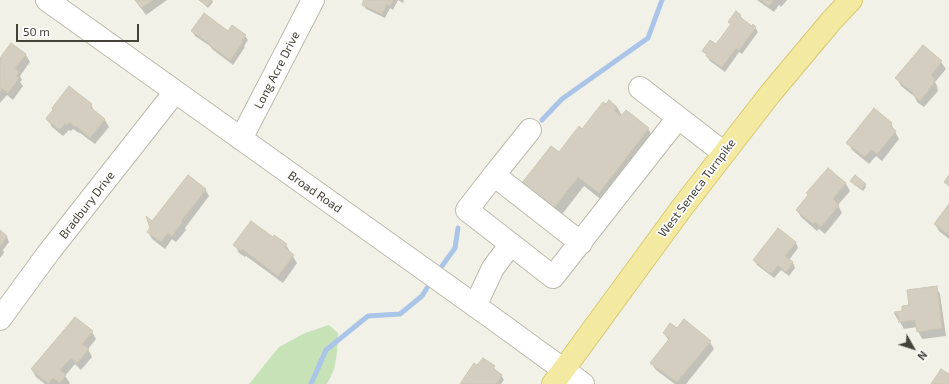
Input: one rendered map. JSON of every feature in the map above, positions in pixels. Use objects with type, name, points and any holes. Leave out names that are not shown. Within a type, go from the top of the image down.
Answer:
[{"type":"main road","name":"West Seneca Turnpike","points":[[558,377],[681,209],[724,153],[770,94],[832,20],[851,0]]},
{"type":"street","name":"Broad Road","points":[[47,0],[475,306],[558,377],[583,384]]},
{"type":"street","name":"Long Acre Drive","points":[[241,139],[313,0]]},
{"type":"street","points":[[640,88],[724,153]]},
{"type":"street","name":"Bradbury Drive","points":[[0,319],[49,252],[175,92]]},
{"type":"street","points":[[530,130],[466,210],[554,277],[678,118]]},
{"type":"street","points":[[494,175],[580,242]]},
{"type":"street","points":[[475,306],[493,268],[511,244]]},
{"type":"green space","points":[[329,325],[338,333],[334,370],[327,384],[249,384],[279,347],[305,333]]},
{"type":"building","points":[[135,0],[153,0],[141,8]]},
{"type":"building","points":[[199,0],[212,0],[207,6]]},
{"type":"building","points":[[364,0],[393,0],[390,6],[387,4],[382,14],[362,5]]},
{"type":"building","points":[[761,0],[773,0],[769,6]]},
{"type":"building","points":[[736,11],[741,15],[740,17],[752,26],[753,24],[756,27],[739,50],[736,48],[722,67],[706,56],[707,54],[702,51],[710,40],[716,44],[731,24],[728,22]]},
{"type":"building","points":[[204,13],[228,31],[232,25],[246,35],[241,41],[243,42],[230,60],[191,31]]},
{"type":"building","points":[[11,43],[26,54],[15,69],[19,72],[16,76],[19,78],[8,93],[2,88],[0,91],[0,58]]},
{"type":"building","points":[[923,45],[942,61],[931,75],[934,78],[934,83],[920,101],[895,78]]},
{"type":"building","points":[[69,86],[92,104],[90,107],[105,119],[90,138],[69,122],[67,125],[65,123],[60,129],[58,129],[46,118]]},
{"type":"building","points":[[609,100],[617,107],[614,111],[621,116],[626,110],[649,128],[599,193],[578,177],[554,208],[522,183],[551,146],[559,152],[579,126],[582,129],[603,102],[606,104]]},
{"type":"building","points":[[874,108],[892,123],[890,126],[896,131],[877,154],[871,149],[865,157],[846,143]]},
{"type":"building","points":[[828,168],[846,183],[833,199],[839,205],[821,227],[815,222],[813,224],[796,210],[808,195],[806,193]]},
{"type":"building","points":[[188,175],[206,189],[181,221],[182,222],[172,236],[168,233],[161,242],[147,232],[150,228],[146,216],[152,221]]},
{"type":"building","points":[[855,175],[866,184],[861,189],[850,181]]},
{"type":"building","points":[[949,175],[949,186],[944,182]]},
{"type":"building","points":[[949,204],[949,235],[934,224]]},
{"type":"building","points":[[251,221],[273,237],[274,235],[287,244],[284,247],[294,255],[278,276],[242,249],[241,251],[233,245]]},
{"type":"building","points":[[778,228],[796,242],[785,256],[793,262],[786,272],[778,265],[771,274],[753,260]]},
{"type":"building","points":[[0,230],[7,236],[0,246]]},
{"type":"building","points":[[937,286],[942,328],[917,332],[915,320],[898,322],[899,317],[894,312],[902,311],[902,306],[909,305],[907,290]]},
{"type":"building","points":[[75,317],[93,331],[82,344],[89,349],[77,363],[71,358],[60,370],[66,375],[60,383],[53,378],[48,384],[31,369]]},
{"type":"building","points":[[684,319],[711,341],[677,382],[650,363],[670,338],[663,333],[670,323],[677,328]]},
{"type":"building","points":[[483,358],[495,366],[493,368],[502,375],[496,384],[460,384],[474,363],[477,365]]},
{"type":"building","points":[[941,369],[949,374],[949,384],[931,384]]},
{"type":"waterway","points":[[542,120],[562,99],[648,38],[662,0]]},
{"type":"waterway","points":[[442,266],[455,248],[458,228]]},
{"type":"waterway","points":[[311,384],[326,350],[368,316],[400,314],[422,296],[427,288]]}]
